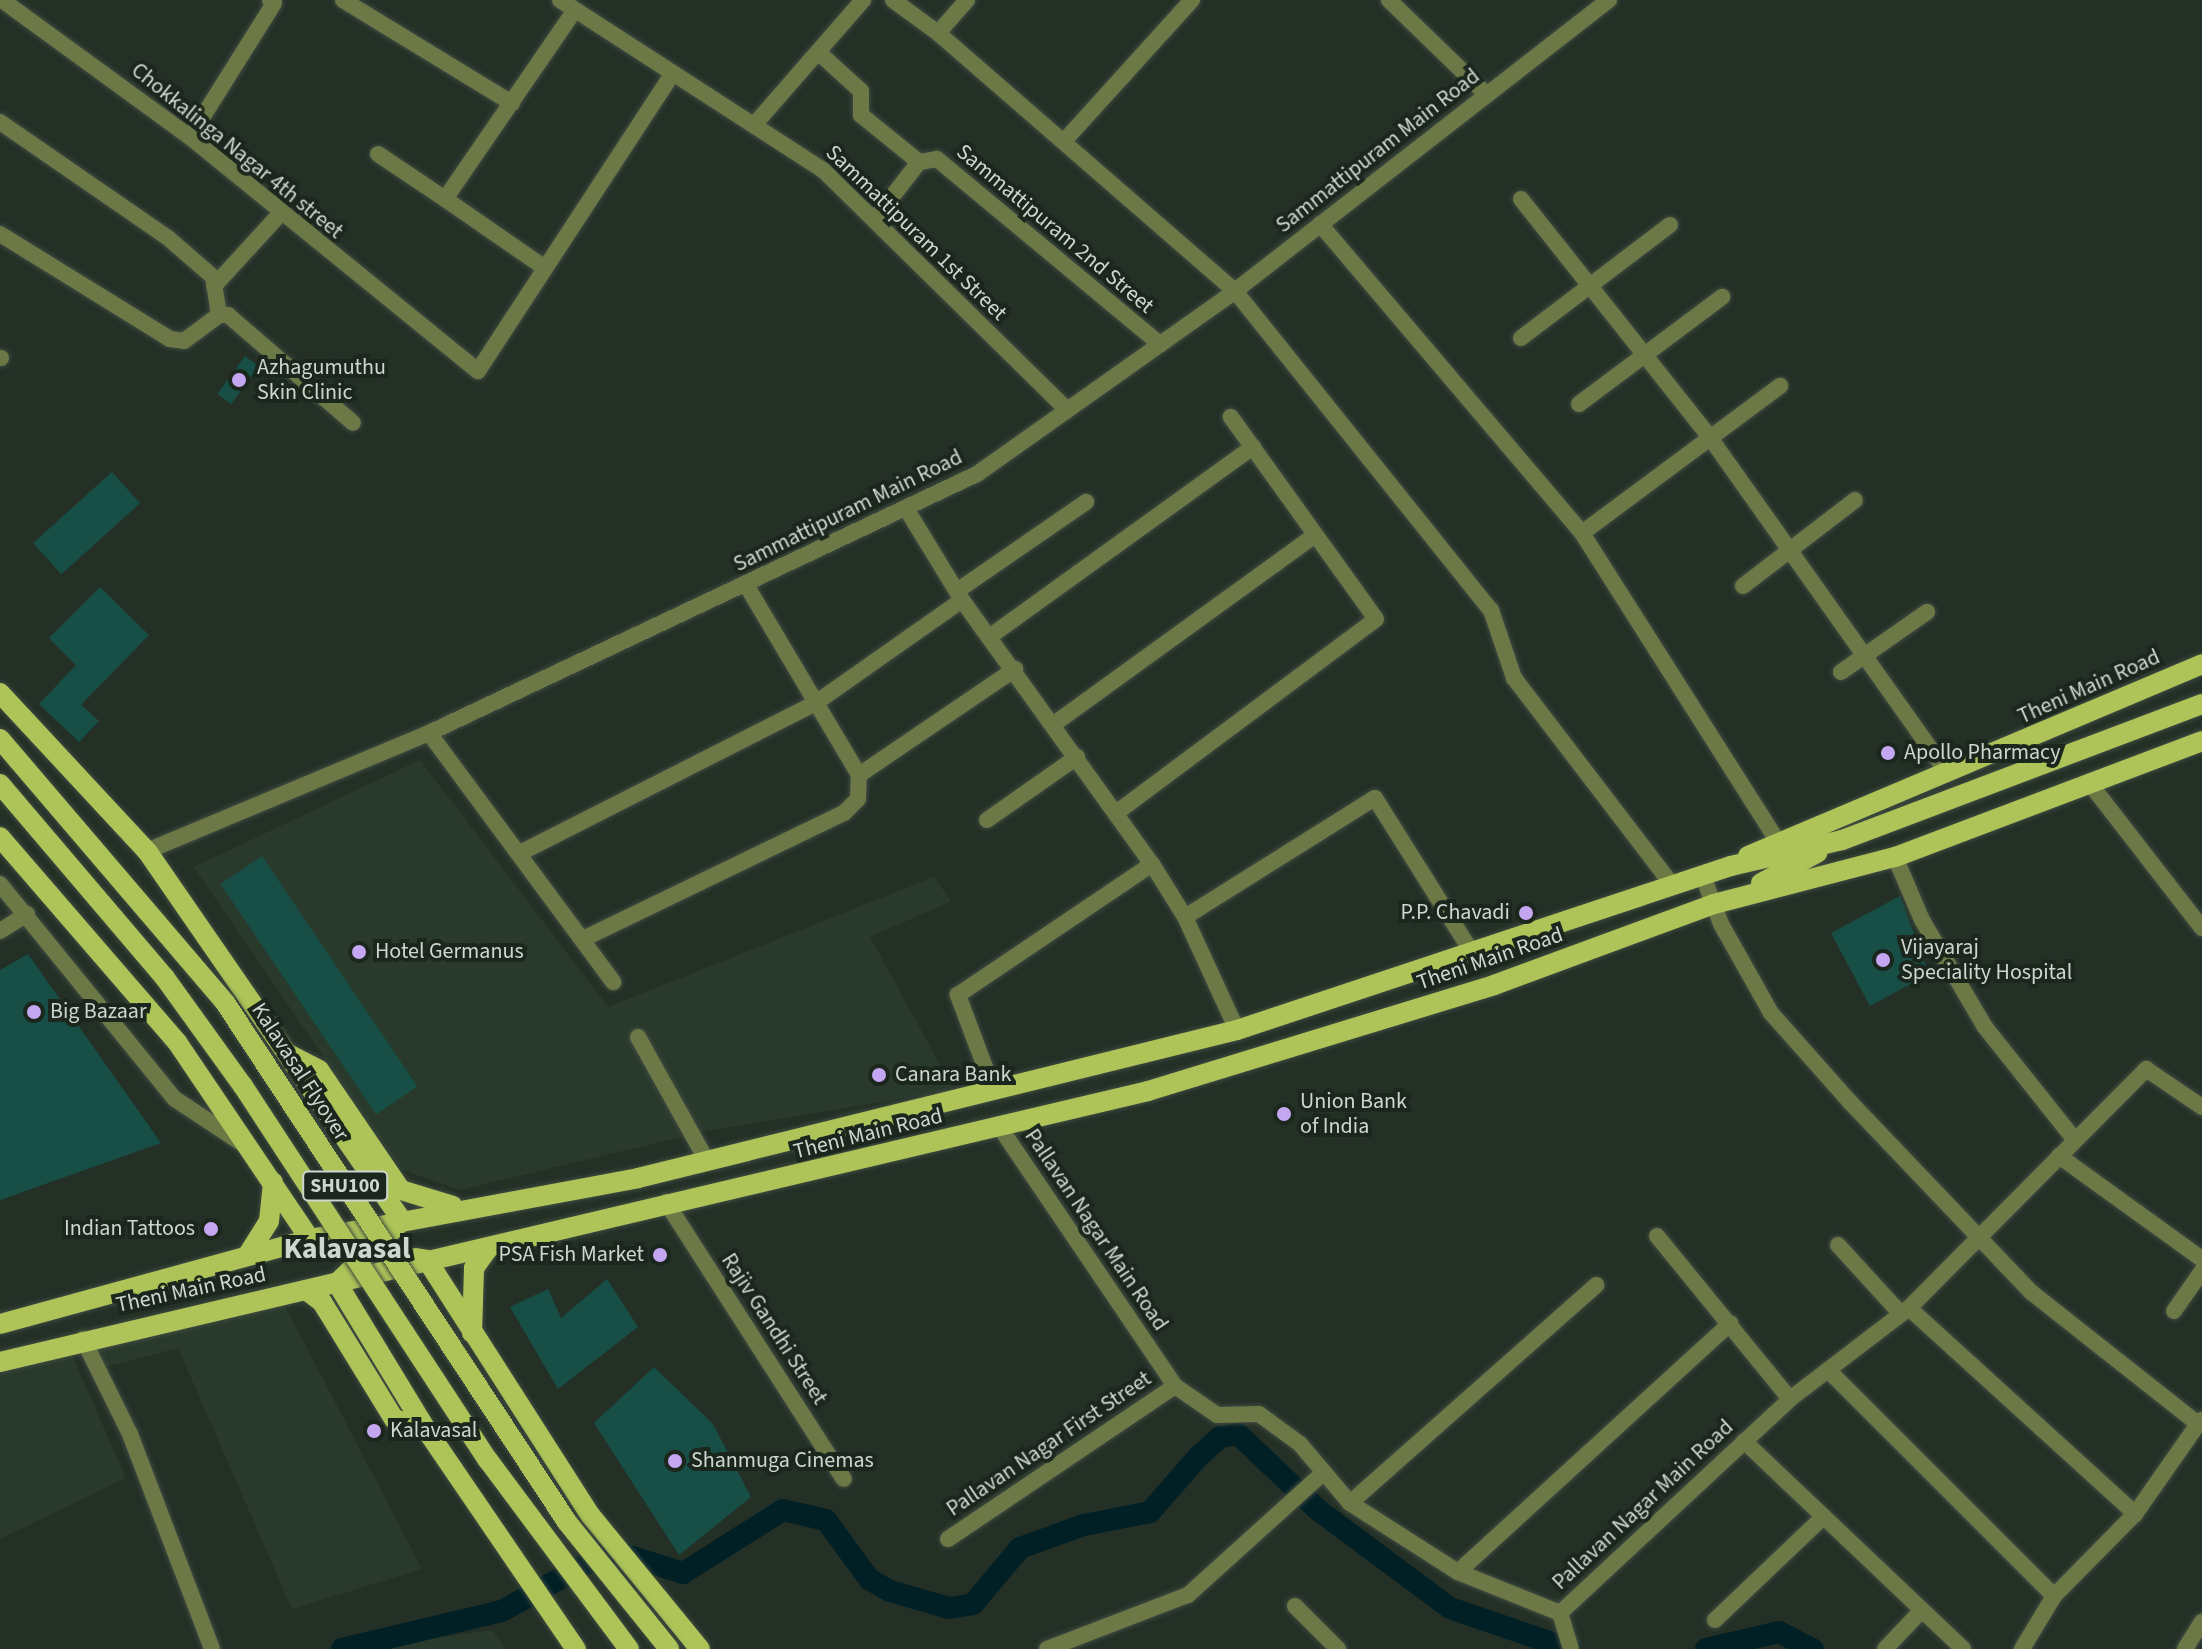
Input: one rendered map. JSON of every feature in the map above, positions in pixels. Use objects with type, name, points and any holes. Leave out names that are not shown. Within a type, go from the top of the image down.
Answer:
[{"type":"main road","name":"Theni Main Road","points":[[1731,866],[1776,839],[1948,774],[2202,664]]},
{"type":"main road","points":[[0,693],[147,851],[402,1221],[337,1283],[425,1428],[576,1649]]},
{"type":"main road","points":[[1842,840],[2202,704]]},
{"type":"main road","name":"Kalavasal Flyover","points":[[0,739],[226,1004],[567,1522],[669,1649]]},
{"type":"main road","name":"Theni Main Road","points":[[0,1362],[83,1339],[337,1283],[666,1202],[829,1170],[1148,1091],[1494,985],[1724,901],[1895,857],[2202,741]]},
{"type":"main road","name":"SHU100","points":[[0,784],[165,978],[235,1074],[488,1460],[629,1649]]},
{"type":"main road","points":[[0,837],[177,1042],[310,1239],[427,1260],[591,1516],[619,1545],[696,1644]]},
{"type":"main road","name":"Theni Main Road","points":[[0,1324],[310,1239],[638,1178],[1237,1030],[1731,866],[1842,840]]},
{"type":"main road","name":"Theni Main Road","points":[[1724,901],[1842,840]]},
{"type":"main road","points":[[285,1052],[319,1070],[401,1190],[435,1205],[469,1207]]},
{"type":"main road","points":[[247,1256],[269,1221],[273,1182]]},
{"type":"main road","points":[[472,1333],[474,1268],[489,1247]]},
{"type":"main road","points":[[306,1290],[322,1302],[394,1419],[425,1428]]},
{"type":"street","name":"Chokkalinga Nagar 4th street","points":[[2,0],[190,137],[438,344],[478,371],[542,266]]},
{"type":"street","points":[[190,137],[274,3],[270,0]]},
{"type":"street","points":[[343,0],[512,103]]},
{"type":"street","name":"Sammattipuram 1st Street","points":[[560,0],[823,170],[1067,410]]},
{"type":"street","points":[[754,125],[863,0]]},
{"type":"street","points":[[893,0],[938,33],[1066,139],[1235,291],[1491,610],[1514,678],[1673,886]]},
{"type":"street","points":[[938,33],[967,0]]},
{"type":"street","points":[[1066,139],[1192,0]]},
{"type":"street","points":[[1389,0],[1487,95]]},
{"type":"street","name":"Sammattipuram Main Road","points":[[147,851],[429,733],[907,510],[977,474],[1235,291],[1609,0]]},
{"type":"street","points":[[445,199],[575,10]]},
{"type":"street","points":[[818,52],[861,91],[861,115],[919,162],[874,220]]},
{"type":"street","points":[[378,154],[542,266],[673,73]]},
{"type":"street","points":[[0,122],[167,237],[213,277],[219,315]]},
{"type":"street","name":"Sammattipuram 2nd Street","points":[[919,162],[937,159],[1160,344]]},
{"type":"street","points":[[1521,199],[1646,352],[1711,439],[1948,774]]},
{"type":"street","points":[[214,286],[281,213]]},
{"type":"street","points":[[1320,224],[1582,533],[1656,641],[1776,839]]},
{"type":"street","points":[[1521,338],[1670,225]]},
{"type":"street","points":[[0,234],[170,339],[199,335],[219,315]]},
{"type":"street","points":[[1579,404],[1722,297]]},
{"type":"street","points":[[219,315],[241,323],[353,423]]},
{"type":"street","points":[[1582,533],[1780,386]]},
{"type":"street","points":[[1116,813],[1376,619],[1231,417]]},
{"type":"street","points":[[992,635],[1253,447]]},
{"type":"street","points":[[1743,586],[1855,500]]},
{"type":"street","points":[[520,853],[817,702],[1086,502]]},
{"type":"street","points":[[907,510],[960,595],[992,635],[1152,864],[1185,917],[1237,1030]]},
{"type":"street","points":[[1054,724],[1315,535]]},
{"type":"street","points":[[583,939],[844,813],[858,799],[859,775],[746,585]]},
{"type":"street","points":[[1841,672],[1927,612]]},
{"type":"street","points":[[859,775],[1015,669]]},
{"type":"street","points":[[429,733],[613,982]]},
{"type":"street","points":[[987,820],[1077,757]]},
{"type":"street","points":[[2091,785],[2202,928]]},
{"type":"street","points":[[1185,917],[1375,798],[1473,954]]},
{"type":"street","points":[[1895,857],[1922,920],[1985,1027],[2074,1139]]},
{"type":"street","points":[[994,1091],[958,995],[1152,864]]},
{"type":"street","points":[[1703,876],[1724,901],[1771,1013],[2031,1292],[2200,1422],[2135,1514],[2054,1596],[2022,1649]]},
{"type":"street","points":[[0,884],[175,1099],[253,1151]]},
{"type":"street","points":[[0,931],[27,914]]},
{"type":"street","points":[[638,1037],[706,1159]]},
{"type":"street","name":"Pallavan Nagar Main Road","points":[[999,1126],[1175,1386],[1217,1415],[1259,1414],[1300,1444],[1350,1503],[1458,1572],[1563,1621],[1790,1399],[1905,1311],[2146,1069],[2199,1099]]},
{"type":"street","points":[[2059,1156],[2202,1259]]},
{"type":"street","name":"Rajiv Gandhi Street","points":[[666,1202],[844,1479]]},
{"type":"street","points":[[1657,1236],[1790,1399]]},
{"type":"street","points":[[1838,1245],[1905,1311],[2135,1514]]},
{"type":"street","points":[[2174,1311],[2202,1271]]},
{"type":"street","points":[[1350,1503],[1596,1285]]},
{"type":"street","points":[[1458,1572],[1731,1323]]},
{"type":"street","points":[[83,1339],[130,1434],[212,1649]]},
{"type":"street","points":[[1828,1370],[2054,1596]]},
{"type":"street","name":"Pallavan Nagar First Street","points":[[948,1539],[1175,1386]]},
{"type":"street","points":[[1744,1441],[1920,1612],[1963,1649]]},
{"type":"street","points":[[1047,1649],[1188,1595],[1281,1513],[1308,1483],[1323,1473]]},
{"type":"street","points":[[1715,1620],[1823,1517]]},
{"type":"street","points":[[1295,1606],[1338,1649]]},
{"type":"street","points":[[1885,1649],[1920,1612]]},
{"type":"street","points":[[1563,1621],[1571,1649]]},
{"type":"street","points":[[2185,1649],[2202,1622]]},
{"type":"street","points":[[696,1644],[713,1649]]},
{"type":"shaded area","points":[[420,760],[608,1007],[934,877],[951,901],[870,937],[954,1090],[706,1131],[460,1190],[400,1169],[194,867]]},
{"type":"shaded area","points":[[284,1304],[422,1569],[292,1609],[178,1348],[104,1367],[92,1338]]},
{"type":"shaded area","points":[[71,1353],[126,1478],[0,1539],[0,1370]]},
{"type":"shaded area","points":[[492,1630],[506,1649],[369,1649],[377,1647]]},
{"type":"building","points":[[245,356],[259,366],[231,404],[217,394]]},
{"type":"building","points":[[112,472],[140,503],[61,574],[33,543]]},
{"type":"building","points":[[100,587],[149,635],[81,705],[99,721],[79,742],[39,704],[76,665],[49,638]]},
{"type":"building","points":[[262,856],[417,1086],[376,1114],[221,884]]},
{"type":"building","name":"Vijayaraj Speciality Hospital","points":[[1900,896],[1929,974],[1870,1006],[1831,933]]},
{"type":"building","points":[[28,954],[161,1143],[0,1200],[0,970]]},
{"type":"building","points":[[607,1279],[638,1327],[558,1389],[510,1307],[548,1289],[561,1318]]},
{"type":"building","name":"Shanmuga Cinemas","points":[[654,1367],[713,1424],[751,1497],[679,1555],[594,1423]]},
{"type":"waterway","points":[[342,1649],[502,1611],[611,1550],[683,1573],[783,1510],[826,1520],[869,1579],[890,1591],[949,1608],[973,1604],[1020,1548],[1084,1525],[1150,1512],[1198,1457],[1220,1437],[1238,1434],[1318,1510],[1450,1608],[1570,1649]]},
{"type":"waterway","points":[[1706,1649],[1779,1632],[1813,1649]]},
{"type":"place","name":"Azhagumuthu Skin Clinic","points":[[239,380]]},
{"type":"place","name":"Apollo Pharmacy","points":[[1888,753]]},
{"type":"place","name":"P.P. Chavadi","points":[[1526,913]]},
{"type":"place","name":"Hotel Germanus","points":[[359,952]]},
{"type":"place","name":"Vijayaraj Speciality Hospital","points":[[1883,960]]},
{"type":"place","name":"Big Bazaar","points":[[34,1012]]},
{"type":"place","name":"Canara Bank","points":[[879,1075]]},
{"type":"place","name":"Union Bank of India","points":[[1284,1114]]},
{"type":"place","name":"Indian Tattoos","points":[[211,1229]]},
{"type":"place","name":"PSA Fish Market","points":[[660,1255]]},
{"type":"place","name":"Kalavasal","points":[[374,1431]]},
{"type":"place","name":"Shanmuga Cinemas","points":[[675,1461]]},
{"type":"district","name":"Kalavasal","points":[[347,1249]]}]
